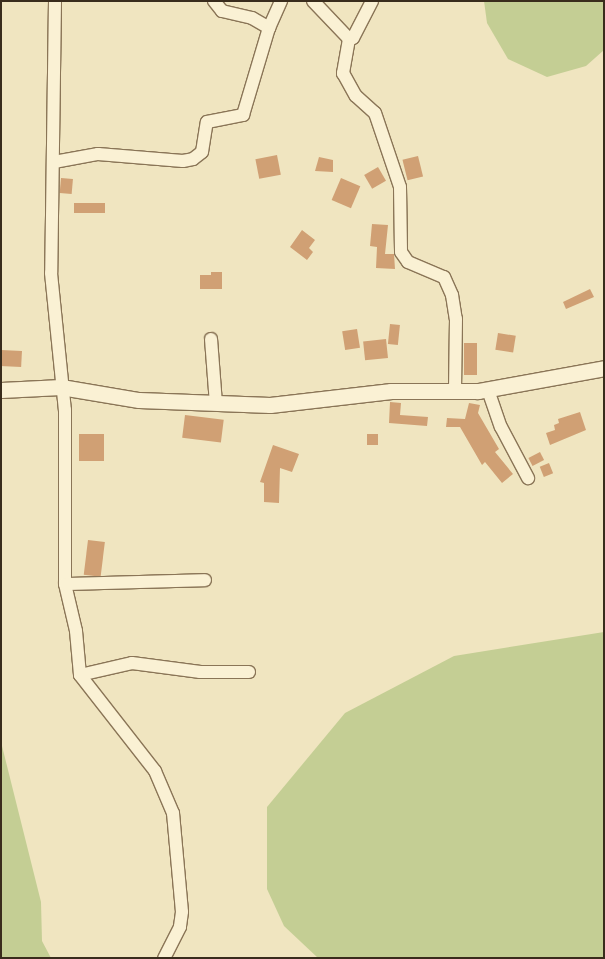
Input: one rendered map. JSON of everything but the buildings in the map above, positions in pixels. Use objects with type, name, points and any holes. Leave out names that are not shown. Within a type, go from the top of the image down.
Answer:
[{"type":"street","points":[[55,1],[51,274],[61,387],[65,410],[66,584],[76,630],[80,675],[155,771],[174,812],[182,912],[180,927],[164,958]]},
{"type":"street","points":[[214,1],[222,11],[252,18],[268,28]]},
{"type":"street","points":[[54,162],[98,154],[183,161],[193,159],[202,152],[207,122],[243,115],[268,28],[281,1]]},
{"type":"street","points":[[313,1],[349,40]]},
{"type":"street","points":[[372,1],[353,38],[349,40],[343,72],[356,96],[375,113],[400,187],[401,252],[408,262],[444,277],[452,295],[456,319],[455,392]]},
{"type":"street","points":[[212,339],[216,404]]},
{"type":"street","points":[[1,390],[61,387],[139,400],[216,404],[299,404],[410,390],[455,392],[488,390],[604,368]]},
{"type":"street","points":[[488,390],[501,427],[528,478]]},
{"type":"street","points":[[66,584],[206,580]]},
{"type":"street","points":[[80,675],[132,664],[200,672],[249,672]]},
{"type":"green space","points":[[484,1],[604,1],[604,50],[586,66],[547,77],[508,59],[487,23]]},
{"type":"green space","points":[[604,632],[604,958],[318,958],[284,926],[267,889],[267,807],[345,713],[454,656]]},
{"type":"green space","points":[[1,742],[41,902],[42,941],[51,958],[1,958]]}]
